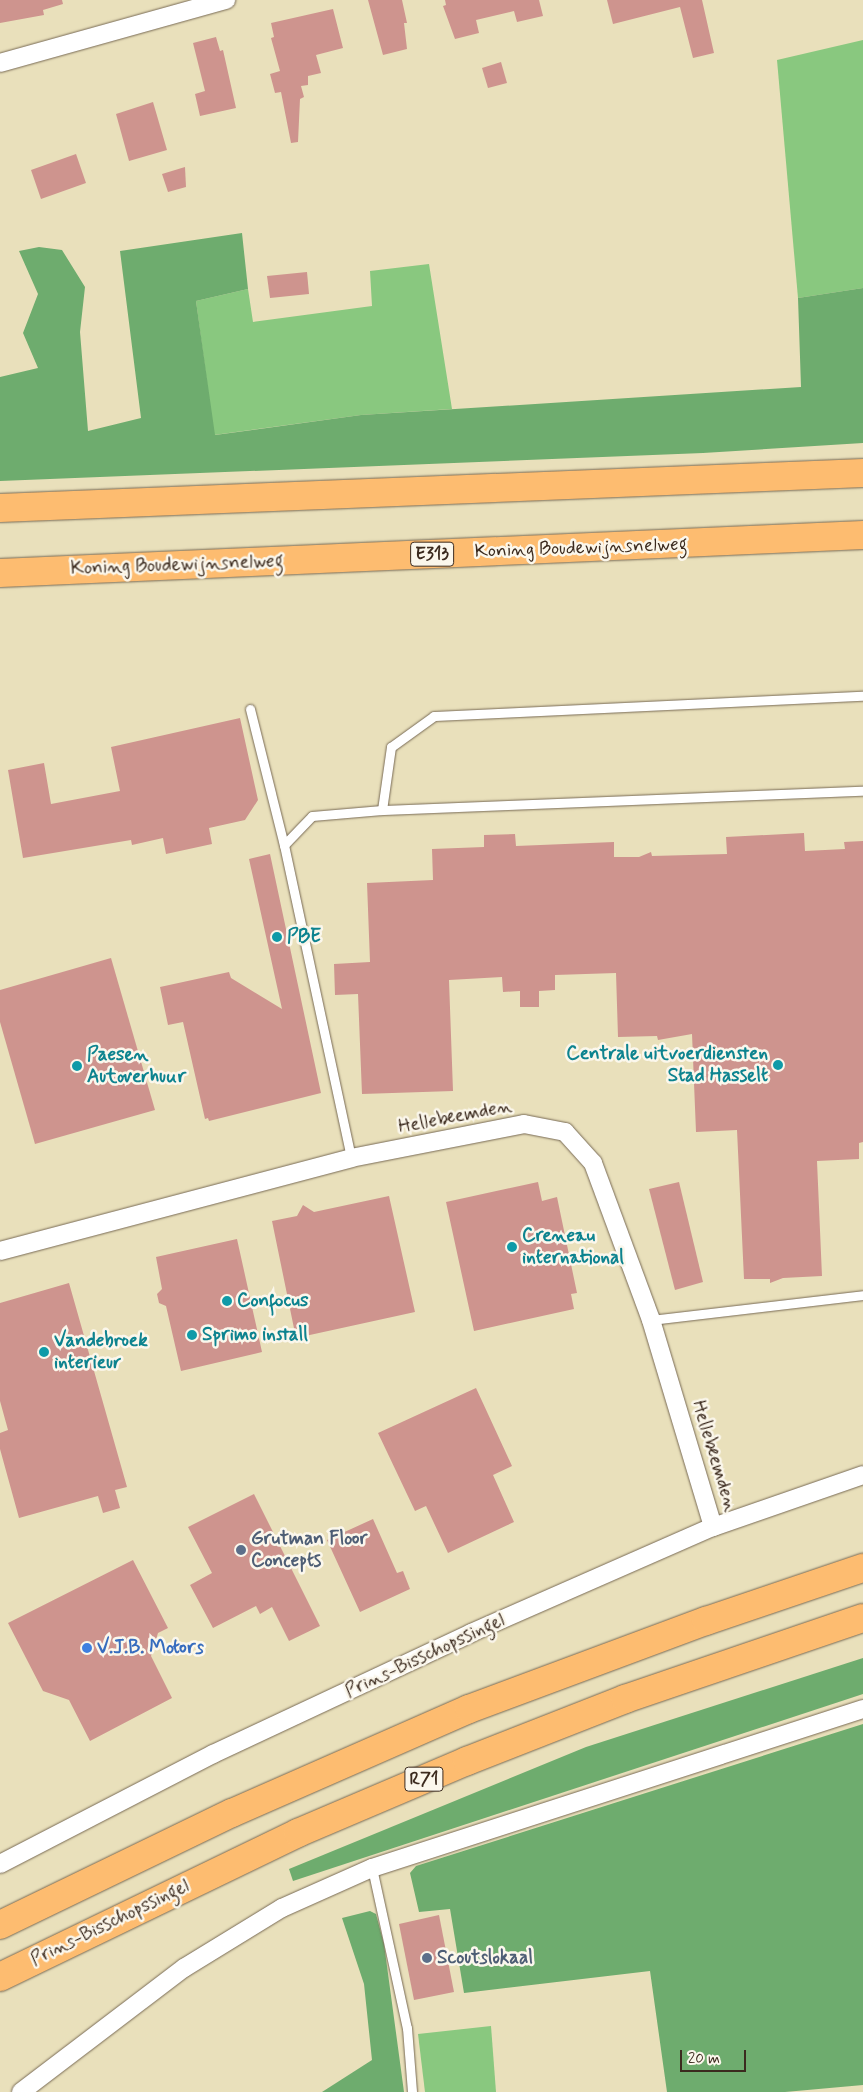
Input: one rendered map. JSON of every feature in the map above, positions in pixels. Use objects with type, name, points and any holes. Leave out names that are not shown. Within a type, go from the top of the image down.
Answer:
[{"type":"highway","points":[[0,508],[863,473]]},
{"type":"highway","name":"Koning Boudewijnsnelweg","points":[[0,572],[863,535]]},
{"type":"highway","name":"R71","points":[[0,1925],[232,1813],[469,1709],[706,1621],[863,1568]]},
{"type":"highway","name":"Prins-Bisschopssingel","points":[[0,1977],[298,1833],[467,1761],[625,1699],[863,1618]]},
{"type":"street","points":[[0,63],[226,0]]},
{"type":"street","name":"Hellebeemden","points":[[0,1251],[351,1158],[524,1124],[565,1132],[593,1163],[651,1320],[713,1527]]},
{"type":"street","name":"Prins-Bisschopssingel","points":[[0,1864],[213,1754],[471,1633],[713,1527],[863,1475]]},
{"type":"street","points":[[21,2092],[210,1949],[282,1908],[372,1868],[863,1709]]},
{"type":"lane","points":[[382,810],[391,747],[434,716],[863,696]]},
{"type":"lane","points":[[250,709],[284,845],[351,1158]]},
{"type":"lane","points":[[284,845],[312,816],[382,810],[863,791]]},
{"type":"lane","points":[[651,1320],[863,1295]]},
{"type":"lane","points":[[372,1868],[407,2028],[412,2092]]},
{"type":"green space","points":[[863,40],[863,288],[798,298],[777,60]]},
{"type":"green space","points":[[242,233],[248,289],[196,301],[215,435],[361,415],[801,387],[798,298],[863,288],[863,443],[703,453],[0,481],[0,377],[38,368],[23,333],[38,294],[19,251],[39,247],[62,250],[85,287],[80,332],[88,431],[141,418],[120,251]]},
{"type":"green space","points":[[429,264],[452,409],[361,415],[214,435],[196,301],[248,289],[253,322],[372,306],[370,271]]},
{"type":"green space","points":[[863,1658],[863,1694],[293,1881],[289,1869],[586,1747]]},
{"type":"green space","points":[[863,1724],[863,2085],[785,2092],[667,2092],[650,1971],[464,1993],[450,1909],[419,1912],[410,1873],[416,1866]]},
{"type":"green space","points":[[370,1911],[376,1914],[384,1944],[404,2092],[322,2092],[372,2060],[364,1984],[342,1918]]},
{"type":"green space","points":[[491,2026],[496,2092],[425,2092],[418,2034]]},
{"type":"building","points":[[0,0],[62,0],[63,4],[43,10],[44,15],[0,23]]},
{"type":"building","points":[[368,0],[402,0],[407,23],[404,23],[407,49],[383,55]]},
{"type":"building","points":[[445,0],[539,0],[543,16],[517,22],[514,11],[476,20],[479,33],[455,39],[443,6],[446,5]]},
{"type":"building","points":[[607,0],[702,0],[714,53],[693,58],[680,7],[613,24]]},
{"type":"building","points":[[333,9],[343,48],[316,55],[321,73],[308,76],[308,85],[301,86],[304,97],[300,99],[298,142],[291,143],[281,92],[275,93],[270,74],[280,71],[271,38],[274,37],[271,23]]},
{"type":"building","points":[[216,37],[220,51],[223,50],[236,108],[200,116],[195,94],[205,91],[193,43]]},
{"type":"building","points":[[501,62],[507,83],[488,88],[482,68]]},
{"type":"building","points":[[153,102],[167,150],[129,161],[116,114]]},
{"type":"building","points":[[76,154],[86,183],[41,199],[31,170]]},
{"type":"building","points":[[185,167],[186,187],[168,192],[162,174]]},
{"type":"building","points":[[307,272],[309,294],[270,298],[267,276]]},
{"type":"building","points":[[240,718],[258,800],[245,820],[209,828],[212,844],[166,854],[163,838],[132,845],[131,840],[23,858],[8,770],[44,763],[51,804],[120,791],[111,747]]},
{"type":"building","name":"Centrale uitvoerdiensten Stad Hasselt","points":[[804,833],[805,851],[845,849],[844,842],[863,841],[863,1142],[859,1143],[859,1159],[817,1161],[822,1276],[783,1278],[770,1283],[770,1279],[744,1279],[737,1130],[696,1132],[692,1034],[658,1040],[657,1036],[618,1037],[616,973],[555,975],[555,990],[539,991],[539,1007],[520,1007],[520,991],[503,992],[502,977],[449,980],[453,1091],[362,1094],[358,994],[335,995],[334,964],[370,962],[367,883],[433,880],[432,849],[484,847],[484,835],[515,834],[516,846],[614,842],[614,857],[639,857],[651,852],[652,856],[727,854],[726,837]]},
{"type":"building","name":"PBE","points":[[270,854],[321,1093],[209,1121],[208,1118],[205,1119],[183,1022],[168,1025],[160,987],[229,972],[231,978],[282,1009],[249,859]]},
{"type":"building","name":"Paesen Autoverhuur","points":[[111,958],[155,1110],[35,1144],[0,1022],[0,990]]},
{"type":"building","name":"Creneau international","points":[[538,1182],[542,1201],[557,1197],[577,1293],[571,1294],[574,1309],[474,1331],[446,1202]]},
{"type":"building","points":[[679,1182],[703,1282],[675,1290],[649,1189]]},
{"type":"building","points":[[389,1196],[415,1312],[296,1338],[272,1221],[297,1216],[303,1205],[314,1212]]},
{"type":"building","points":[[237,1239],[262,1352],[181,1371],[166,1306],[159,1303],[157,1294],[162,1289],[156,1257]]},
{"type":"building","name":"Vandebroek interieur","points":[[69,1283],[127,1487],[115,1490],[120,1508],[103,1513],[98,1496],[19,1518],[0,1449],[0,1433],[8,1430],[0,1401],[0,1303]]},
{"type":"building","points":[[476,1388],[512,1466],[493,1475],[514,1522],[448,1553],[426,1506],[415,1511],[378,1433]]},
{"type":"building","name":"Grutman Floor Concepts","points":[[254,1494],[320,1626],[289,1641],[272,1607],[260,1614],[256,1606],[213,1628],[190,1585],[212,1573],[188,1527]]},
{"type":"building","points":[[373,1519],[397,1573],[403,1571],[410,1589],[360,1612],[327,1540]]},
{"type":"building","name":"V.J.B. Motors","points":[[133,1560],[168,1628],[158,1633],[151,1656],[172,1698],[90,1741],[69,1700],[43,1691],[8,1623]]},
{"type":"building","name":"Scoutslokaal","points":[[439,1915],[454,1992],[414,2000],[399,1924]]},
{"type":"place","name":"PBE","points":[[277,937]]},
{"type":"place","name":"Centrale uitvoerdiensten Stad Hasselt","points":[[778,1065]]},
{"type":"place","name":"Paesen Autoverhuur","points":[[77,1066]]},
{"type":"place","name":"Creneau international","points":[[512,1247]]},
{"type":"place","name":"Confocus","points":[[227,1301]]},
{"type":"place","name":"Sprimo install","points":[[192,1335]]},
{"type":"place","name":"Vandebroek interieur","points":[[44,1352]]},
{"type":"place","name":"Grutman Floor Concepts","points":[[241,1550]]},
{"type":"place","name":"V.J.B. Motors","points":[[87,1648]]},
{"type":"place","name":"Scoutslokaal","points":[[427,1958]]}]
